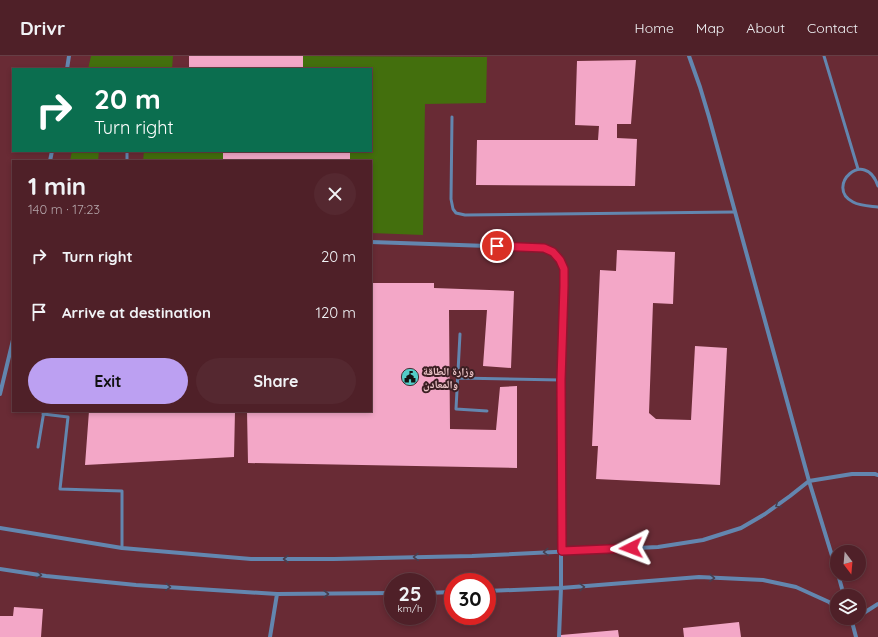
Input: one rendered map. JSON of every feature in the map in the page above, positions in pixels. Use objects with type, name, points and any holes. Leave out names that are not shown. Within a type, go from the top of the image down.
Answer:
[{"type":"street","points":[[67,68],[69,56]]},
{"type":"street","points":[[689,56],[709,117],[809,481],[830,550]]},
{"type":"street","points":[[372,242],[544,248],[553,252],[560,260],[564,269],[564,286],[561,380],[562,551],[559,637]]},
{"type":"street","points":[[0,394],[12,344]]},
{"type":"street","points":[[0,528],[122,548],[251,559],[334,559],[456,556],[658,547],[703,540],[741,528],[765,514],[809,481],[852,474],[878,475]]},
{"type":"street","points":[[0,569],[46,576],[136,585],[277,594],[384,593]]},
{"type":"street","points":[[496,591],[561,588],[699,577],[763,580],[796,587],[830,604]]},
{"type":"street","points":[[270,637],[277,594]]},
{"type":"street","points":[[866,612],[878,604]]},
{"type":"street","points":[[853,625],[856,637]]},
{"type":"lane","points":[[824,56],[858,169]]},
{"type":"lane","points":[[452,117],[451,198],[453,209],[456,213],[465,215],[734,212]]},
{"type":"lane","points":[[878,186],[872,174],[866,170],[858,169],[851,172],[846,177],[843,185],[844,192],[854,203],[878,207]]},
{"type":"lane","points":[[460,334],[456,409],[487,411]]},
{"type":"lane","points":[[458,378],[561,380]]},
{"type":"lane","points":[[38,447],[43,413],[68,417],[60,489],[122,491],[122,548]]},
{"type":"green space","points":[[91,56],[173,56],[172,68],[88,68]]},
{"type":"green space","points":[[303,56],[487,57],[486,103],[425,104],[423,235],[372,233],[372,160],[350,160],[350,152],[372,152],[372,68],[303,68]]},
{"type":"green space","points":[[72,152],[99,152],[98,160],[70,160]]},
{"type":"green space","points":[[144,152],[223,152],[223,160],[143,160]]},
{"type":"building","points":[[189,56],[303,56],[303,68],[189,68]]},
{"type":"building","points":[[636,60],[631,124],[617,124],[617,138],[637,139],[635,186],[476,185],[477,140],[598,140],[599,126],[575,125],[577,61]]},
{"type":"building","points":[[223,152],[350,152],[350,160],[223,160]]},
{"type":"building","points":[[617,250],[675,252],[673,304],[653,303],[649,413],[656,419],[691,420],[695,346],[727,348],[720,485],[596,479],[598,446],[592,446],[600,270],[616,271]]},
{"type":"building","name":"وزارة الطاقة والمعادن","points":[[372,283],[434,283],[434,288],[514,291],[511,368],[483,366],[487,310],[449,310],[450,429],[496,430],[500,387],[517,386],[517,468],[248,463],[247,412],[372,412]]},
{"type":"building","points":[[89,412],[235,412],[234,457],[85,465]]},
{"type":"building","points":[[14,607],[43,609],[41,637],[0,637],[0,616],[13,616]]},
{"type":"building","points":[[739,622],[741,637],[684,637],[683,628]]},
{"type":"building","points":[[618,630],[619,637],[561,637],[561,635]]},
{"type":"place","name":"وزارة الطاقة والمعادن","points":[[410,377]]},
{"type":"route","points":[[497,246],[544,248],[553,252],[560,260],[564,269],[561,380],[562,551],[631,548]]}]
